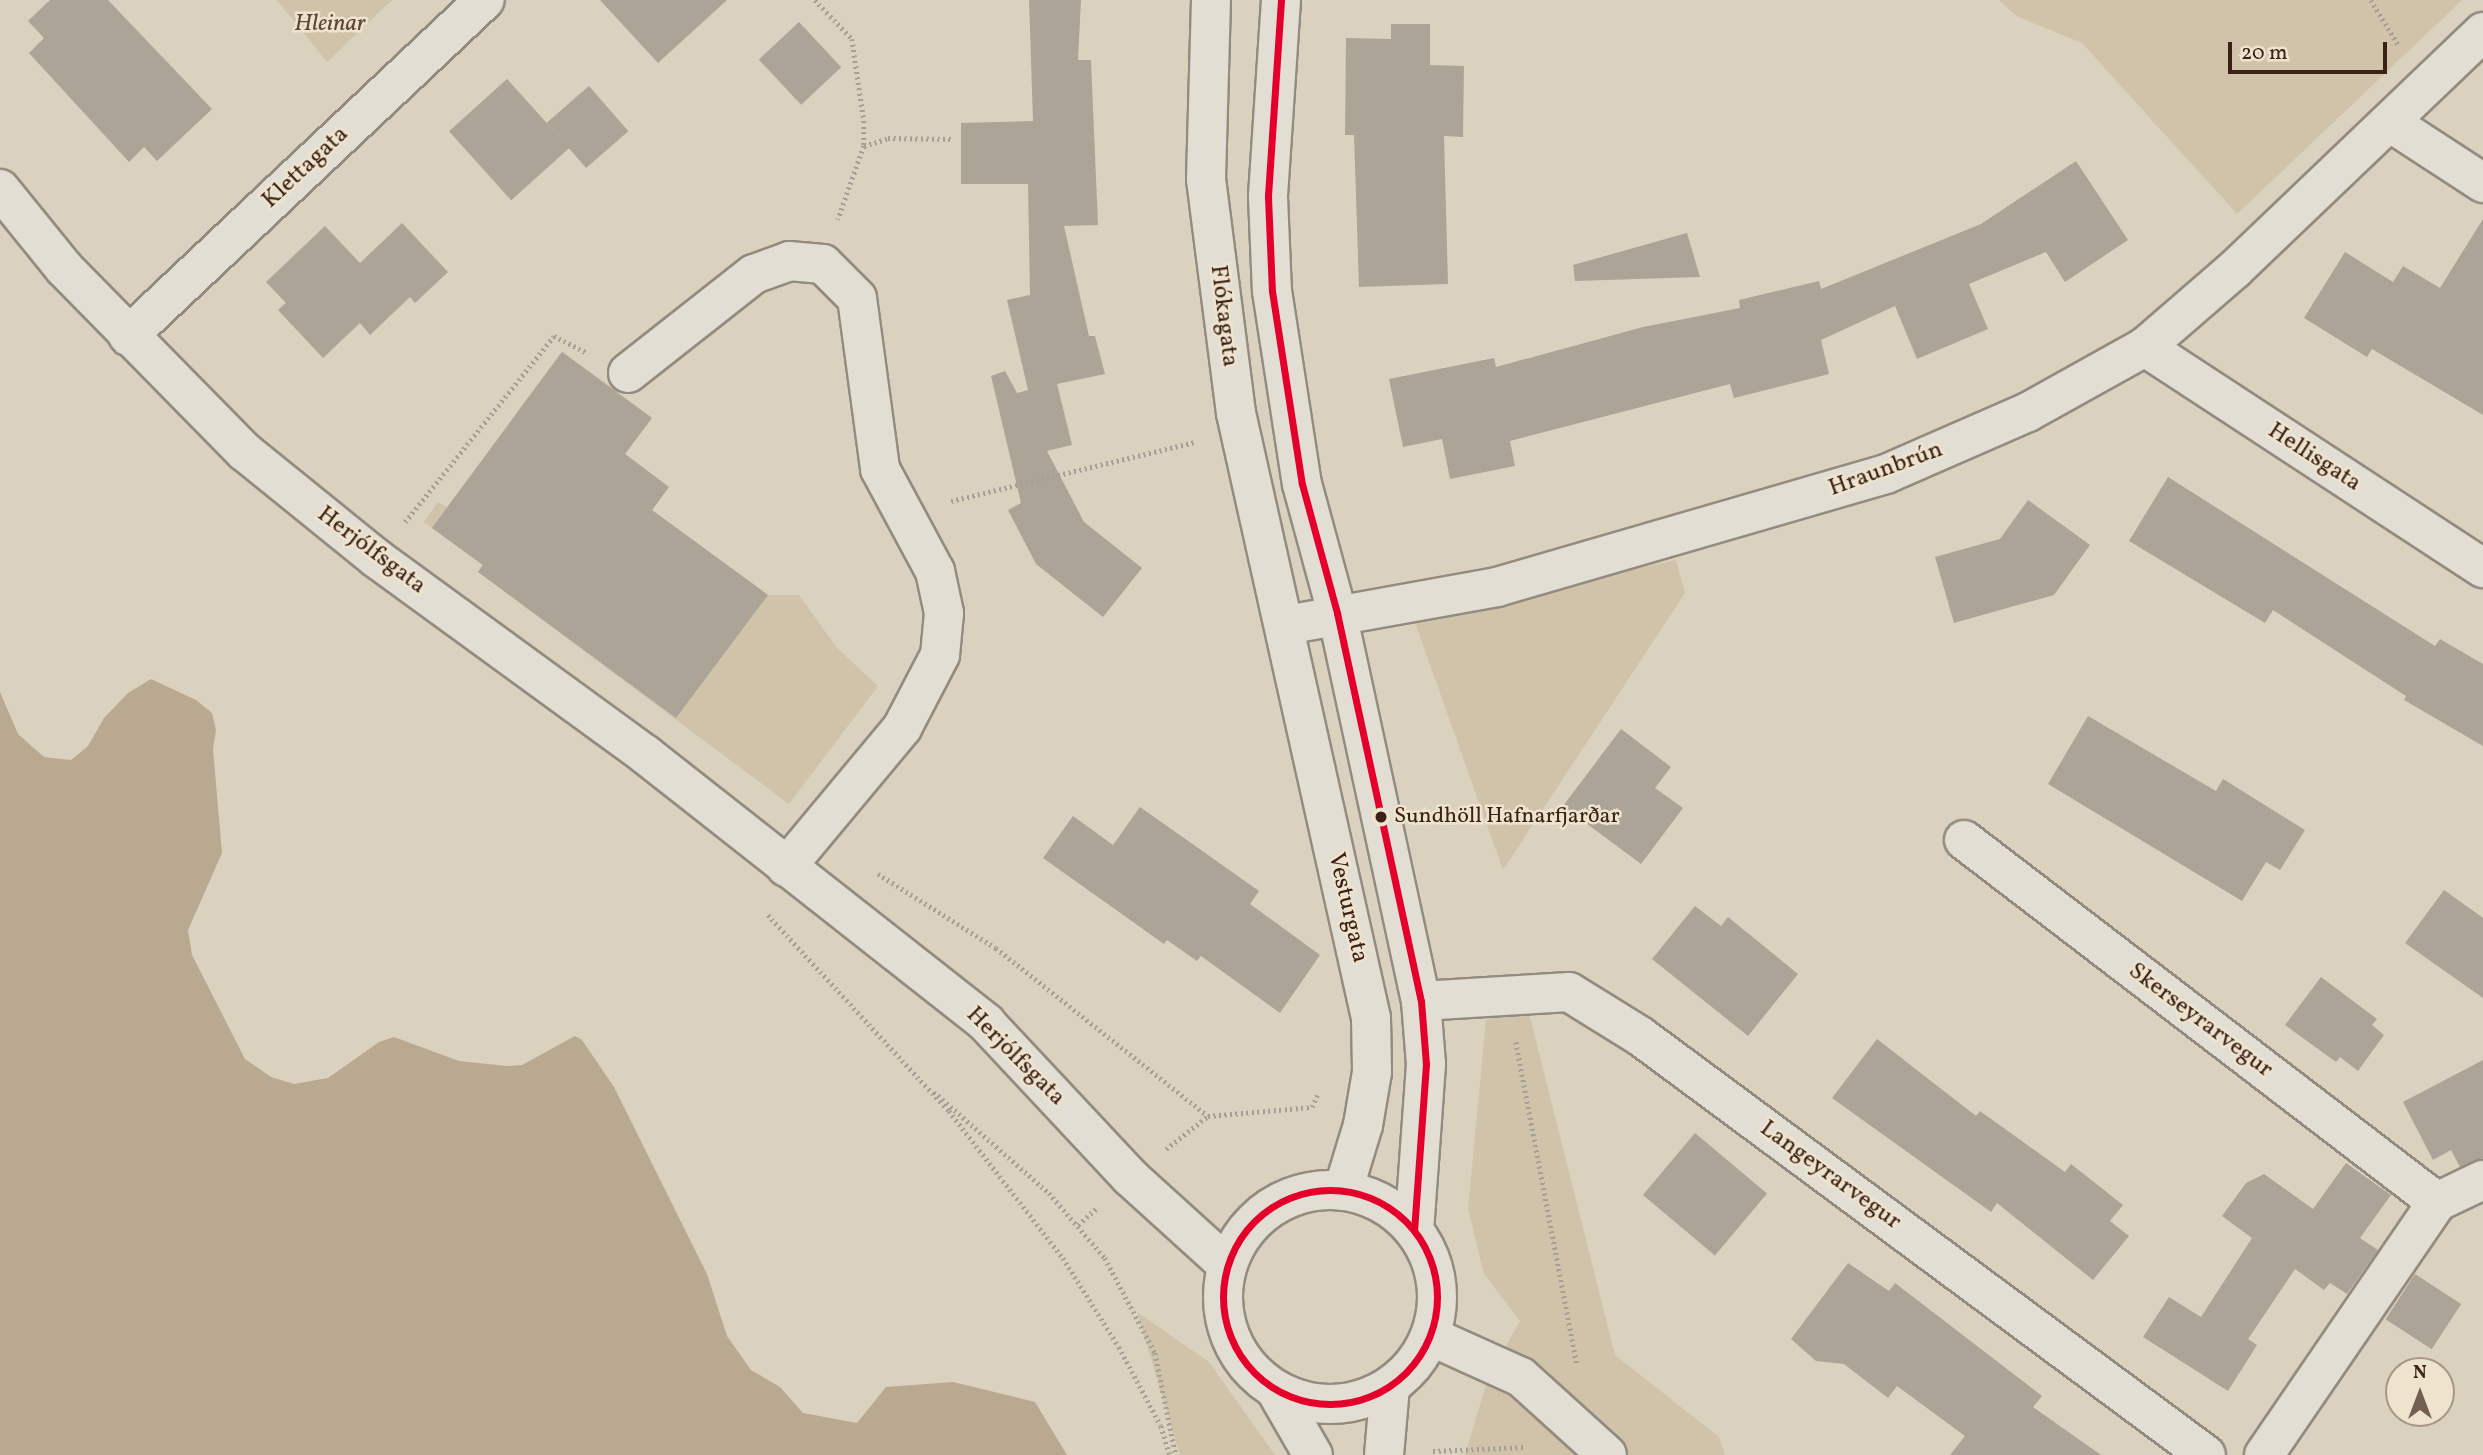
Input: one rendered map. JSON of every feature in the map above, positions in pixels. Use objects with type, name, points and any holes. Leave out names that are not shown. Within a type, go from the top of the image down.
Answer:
[{"type":"street","name":"Klettagata","points":[[128,336],[485,0]]},
{"type":"street","name":"Flókagata","points":[[1211,0],[1206,179],[1220,304],[1236,413],[1286,625]]},
{"type":"street","points":[[1281,0],[1268,197],[1272,290],[1301,484],[1337,613]]},
{"type":"street","name":"Hraunbrún","points":[[1286,625],[1337,613],[1497,587],[1886,474],[2028,412],[2145,347],[2390,123],[2483,32]]},
{"type":"street","points":[[2390,123],[2483,183]]},
{"type":"street","name":"Herjólfsgata","points":[[0,189],[64,268],[245,452],[376,558],[530,668],[986,1023],[1130,1177],[1227,1265]]},
{"type":"street","points":[[628,373],[754,274],[789,261],[823,264],[857,298],[880,469],[935,571],[944,613],[940,655],[902,728],[786,867]]},
{"type":"street","name":"Hellisgata","points":[[2145,347],[2483,568]]},
{"type":"street","name":"Vesturgata","points":[[1337,613],[1421,1001],[1426,1064],[1414,1230]]},
{"type":"street","name":"Vesturgata","points":[[1286,625],[1371,1018],[1372,1072],[1363,1125],[1343,1191]]},
{"type":"street","name":"Skerseyrarvegur","points":[[1964,840],[2437,1202]]},
{"type":"street","name":"Langeyrarvegur","points":[[1421,1001],[1569,992],[1640,1036],[2206,1455]]},
{"type":"street","points":[[2264,1455],[2437,1202],[2483,1180]]},
{"type":"street","points":[[1343,1191],[1370,1197],[1414,1230],[1429,1254],[1437,1281],[1437,1309],[1430,1336],[1414,1364],[1390,1387],[1362,1399],[1332,1405],[1303,1401],[1275,1389],[1248,1366],[1230,1336],[1223,1301],[1227,1265],[1244,1233],[1272,1207],[1306,1193],[1343,1191]]},
{"type":"street","points":[[1430,1336],[1521,1377],[1600,1450]]},
{"type":"street","points":[[1384,1454],[1390,1387]]},
{"type":"street","points":[[1275,1389],[1313,1455]]},
{"type":"path","points":[[816,0],[852,39],[864,146],[823,264]]},
{"type":"path","points":[[864,146],[888,138],[953,139]]},
{"type":"path","points":[[413,534],[402,526],[554,336],[628,373]]},
{"type":"path","points":[[902,512],[1206,439]]},
{"type":"path","points":[[814,833],[996,948],[1208,1116],[1312,1107],[1324,1082]]},
{"type":"path","points":[[766,913],[979,1147],[1063,1258],[1119,1346],[1161,1426],[1170,1455]]},
{"type":"path","points":[[1384,1454],[1600,1450],[1508,997]]},
{"type":"path","points":[[920,1080],[1049,1193],[1105,1258],[1155,1353],[1176,1455]]},
{"type":"green space","name":"Hleinar","points":[[277,0],[392,0],[327,62]]},
{"type":"green space","points":[[1999,0],[2462,0],[2237,214],[2082,43],[2016,16]]},
{"type":"green space","points":[[562,351],[652,418],[625,454],[669,487],[652,510],[768,595],[799,595],[837,648],[878,686],[789,804],[478,572],[482,565],[424,522],[438,502],[447,507]]},
{"type":"green space","points":[[1676,560],[1685,593],[1503,870],[1413,617]]},
{"type":"green space","points":[[1527,1005],[1615,1355],[1719,1437],[1725,1455],[1465,1455],[1488,1378],[1520,1321],[1484,1274],[1468,1209],[1486,1020]]},
{"type":"green space","points":[[1137,1312],[1209,1362],[1275,1455],[1180,1455]]},
{"type":"shaded area","points":[[151,679],[196,700],[212,713],[216,730],[213,749],[222,853],[188,930],[192,955],[245,1059],[271,1077],[294,1084],[328,1078],[379,1042],[394,1037],[459,1061],[507,1066],[522,1065],[575,1036],[582,1040],[614,1087],[707,1274],[727,1336],[751,1370],[780,1387],[803,1413],[857,1423],[886,1387],[953,1382],[1035,1402],[1067,1455],[0,1455],[0,692],[18,734],[44,757],[71,760],[88,746],[104,718],[128,693]]},
{"type":"building","points":[[50,0],[108,0],[212,109],[157,161],[144,147],[129,162],[29,53],[44,38],[28,21]]},
{"type":"building","points":[[600,0],[727,0],[658,63]]},
{"type":"building","points":[[1029,0],[1081,0],[1078,60],[1091,60],[1098,225],[1064,226],[1089,336],[1095,336],[1105,374],[1057,384],[1072,445],[1047,451],[1084,522],[1142,568],[1103,617],[1036,564],[1008,510],[1021,503],[991,376],[1005,371],[1017,393],[1028,390],[1007,300],[1030,295],[1028,184],[961,184],[961,123],[1033,121]]},
{"type":"building","points":[[799,22],[841,67],[801,105],[759,60]]},
{"type":"building","points":[[1391,24],[1430,24],[1430,65],[1464,66],[1463,137],[1444,136],[1448,284],[1359,287],[1354,135],[1345,135],[1346,38],[1391,39]]},
{"type":"building","points":[[507,79],[569,148],[511,200],[449,131]]},
{"type":"building","points":[[589,86],[628,131],[586,168],[547,123]]},
{"type":"building","points":[[2076,161],[2128,240],[2065,282],[2046,252],[1969,284],[1988,329],[1917,359],[1895,306],[1821,340],[1829,374],[1734,398],[1730,384],[1510,441],[1515,466],[1450,479],[1442,439],[1403,447],[1389,379],[1494,358],[1496,367],[1643,327],[1740,308],[1739,300],[1819,281],[1821,289],[1981,224]]},
{"type":"building","points":[[2483,219],[2483,415],[2372,349],[2367,357],[2304,318],[2345,252],[2393,282],[2403,266],[2440,288]]},
{"type":"building","points":[[402,223],[448,272],[415,303],[410,297],[370,335],[360,323],[323,358],[278,310],[286,303],[266,282],[325,226],[360,263]]},
{"type":"building","points":[[1687,233],[1700,277],[1575,281],[1573,265]]},
{"type":"building","points":[[562,352],[652,418],[625,454],[669,487],[652,510],[768,595],[676,718],[478,572],[483,565],[432,528]]},
{"type":"building","points":[[2168,477],[2435,646],[2440,639],[2483,664],[2483,746],[2404,700],[2406,696],[2273,610],[2265,623],[2129,541]]},
{"type":"building","points":[[2028,500],[2090,545],[2054,595],[1954,623],[1935,557],[2000,539]]},
{"type":"building","points":[[2088,716],[2216,791],[2223,779],[2305,830],[2280,870],[2266,862],[2242,901],[2048,784]]},
{"type":"building","points":[[1621,729],[1671,767],[1655,788],[1683,808],[1641,864],[1563,806]]},
{"type":"building","points":[[1140,807],[1259,891],[1250,904],[1320,955],[1280,1013],[1201,956],[1197,961],[1167,940],[1164,944],[1043,858],[1073,816],[1113,845]]},
{"type":"building","points":[[2444,890],[2483,918],[2483,998],[2405,943]]},
{"type":"building","points":[[1695,906],[1721,926],[1728,917],[1798,974],[1748,1036],[1652,959]]},
{"type":"building","points":[[2321,977],[2377,1019],[2372,1025],[2384,1035],[2358,1071],[2340,1057],[2336,1062],[2285,1025]]},
{"type":"building","points":[[1877,1039],[1976,1116],[1980,1111],[2065,1172],[2071,1164],[2123,1205],[2110,1221],[2129,1236],[2093,1280],[1997,1203],[1991,1212],[1832,1098]]},
{"type":"building","points":[[2483,1060],[2483,1158],[2460,1167],[2451,1150],[2433,1160],[2403,1102]]},
{"type":"building","points":[[1695,1133],[1767,1193],[1715,1255],[1643,1195]]},
{"type":"building","points":[[2346,1163],[2391,1195],[2360,1238],[2378,1250],[2347,1294],[2330,1283],[2324,1290],[2295,1269],[2248,1339],[2257,1345],[2228,1391],[2143,1337],[2169,1297],[2201,1317],[2252,1238],[2222,1216],[2246,1183],[2264,1174],[2313,1209]]},
{"type":"building","points":[[1848,1263],[1889,1291],[1895,1283],[2042,1396],[2033,1407],[2101,1455],[1950,1455],[1965,1436],[1897,1386],[1888,1398],[1844,1364],[1816,1361],[1791,1339]]},
{"type":"building","points":[[2415,1274],[2461,1304],[2432,1349],[2386,1319]]},
{"type":"transit line","points":[[1281,0],[1268,197],[1272,291],[1302,484],[1337,613],[1421,1001],[1426,1064],[1414,1230]]},
{"type":"transit line","points":[[1330,1190],[1351,1192],[1371,1199],[1389,1208],[1405,1222],[1419,1238],[1428,1256],[1435,1276],[1437,1297],[1435,1318],[1428,1338],[1419,1356],[1405,1372],[1389,1386],[1371,1395],[1351,1402],[1330,1404],[1309,1402],[1289,1395],[1271,1386],[1255,1372],[1241,1356],[1232,1338],[1225,1318],[1223,1297],[1225,1276],[1232,1256],[1241,1238],[1255,1222],[1271,1208],[1289,1199],[1309,1192],[1330,1190]]},
{"type":"place","name":"Sundhöll Hafnarfjarðar","points":[[1381,817]]}]
